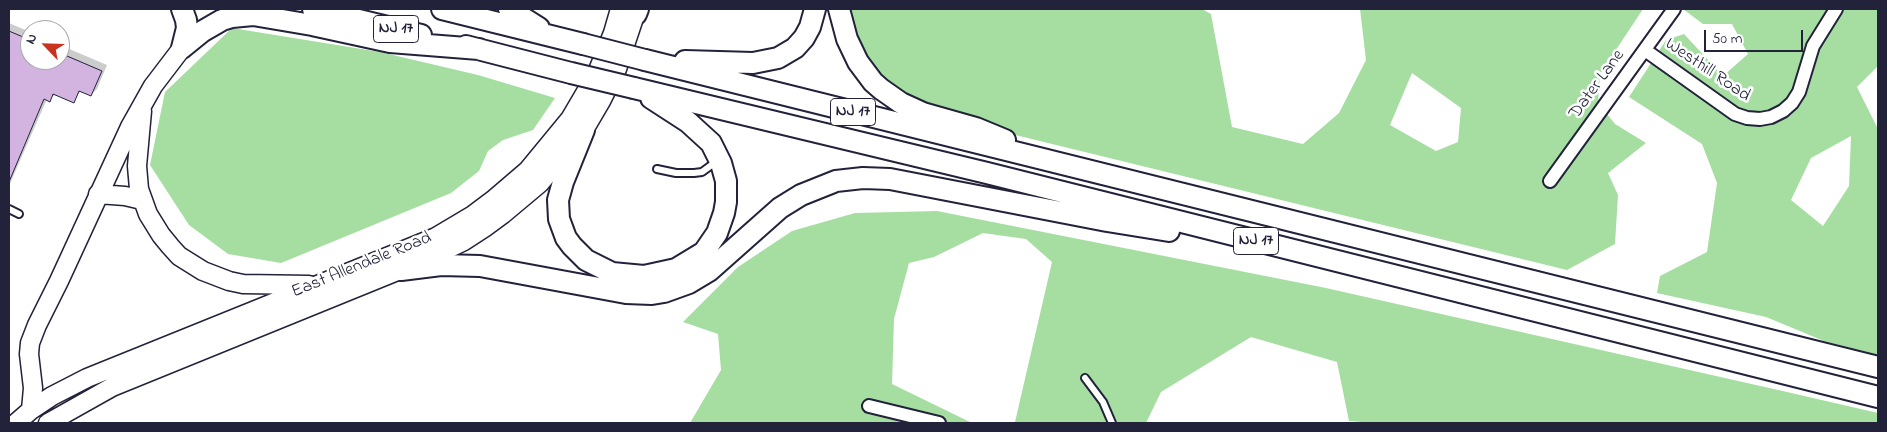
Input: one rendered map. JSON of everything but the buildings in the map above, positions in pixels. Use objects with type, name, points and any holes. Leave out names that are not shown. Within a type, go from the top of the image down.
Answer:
[{"type":"highway","points":[[182,9],[187,28],[182,48]]},
{"type":"highway","name":"NJ 17","points":[[313,9],[977,171],[1878,397]]},
{"type":"highway","points":[[509,9],[554,37]]},
{"type":"highway","points":[[645,60],[753,63],[778,58],[795,48],[804,38],[810,27],[815,9]]},
{"type":"highway","points":[[839,9],[847,38],[858,62],[873,82],[891,97],[923,113],[976,128],[1062,164]]},
{"type":"highway","name":"NJ 17","points":[[450,10],[1878,367]]},
{"type":"highway","points":[[182,48],[203,31],[222,20],[253,15],[312,25],[390,42],[479,49]]},
{"type":"highway","points":[[584,130],[560,190],[558,200],[559,219],[566,238],[580,254],[594,265],[612,273],[644,276],[667,273],[686,265],[704,252],[717,233],[726,202],[726,181],[719,159],[711,143],[696,129],[634,88]]},
{"type":"highway","points":[[401,270],[441,265],[480,266],[626,293],[652,294],[664,292],[689,283],[709,271],[780,208],[801,195],[836,181],[863,178],[890,179],[1107,221],[1295,251]]},
{"type":"main road","name":"East Allendale Road","points":[[48,423],[112,386],[401,270],[464,241],[503,214],[540,182],[584,130],[610,85],[624,51],[633,10]]},
{"type":"main road","name":"East Allendale Road","points":[[16,423],[52,396],[87,378],[436,237],[473,215],[511,186],[544,153],[581,102],[605,53],[633,10]]},
{"type":"main road","points":[[31,410],[33,388],[29,354],[33,334],[60,281],[119,148],[153,86],[182,48]]},
{"type":"main road","points":[[143,103],[136,166],[139,189],[142,200],[154,224],[165,241],[179,256],[203,271],[229,282],[243,284],[317,285]]},
{"type":"main road","points":[[98,194],[126,196],[142,200]]},
{"type":"street","name":"Dater Lane","points":[[1550,181],[1674,9]]},
{"type":"street","name":"Westhill Road","points":[[1644,50],[1735,114],[1748,118],[1771,117],[1783,111],[1792,103],[1799,92],[1812,46],[1836,9]]},
{"type":"street","points":[[869,406],[939,423]]},
{"type":"lane","points":[[657,169],[676,173],[702,172],[719,159]]},
{"type":"lane","points":[[9,210],[19,214]]},
{"type":"lane","points":[[1085,378],[1103,402],[1112,423]]},
{"type":"green space","points":[[838,9],[1202,9],[1211,14],[1232,127],[1303,144],[1339,113],[1366,60],[1360,9],[1643,9],[1600,74],[1598,103],[1615,124],[1646,143],[1608,173],[1618,195],[1615,244],[1567,270],[954,120],[865,78]],"holes":[[[1412,73],[1461,108],[1458,142],[1436,151],[1390,125]]]},
{"type":"green space","points":[[1683,9],[1878,9],[1878,66],[1857,87],[1878,129],[1878,355],[1824,341],[1766,317],[1657,293],[1660,276],[1707,252],[1717,183],[1702,144],[1629,97],[1666,40],[1684,34],[1723,76],[1748,54],[1732,24],[1703,24]],"holes":[[[1851,136],[1849,186],[1823,226],[1791,200],[1811,158]]]},
{"type":"green space","points":[[232,28],[380,52],[478,75],[555,98],[533,130],[503,140],[488,151],[479,171],[451,193],[281,263],[228,254],[189,225],[150,165],[165,92]]},
{"type":"green space","points":[[937,211],[1326,288],[1878,413],[1878,423],[1374,423],[1349,421],[1337,362],[1251,337],[1161,392],[1146,423],[1018,423],[1015,422],[1052,262],[1026,239],[983,233],[934,257],[909,263],[894,319],[892,384],[972,423],[690,423],[721,370],[718,334],[683,322],[738,267],[792,231],[855,213]]}]
